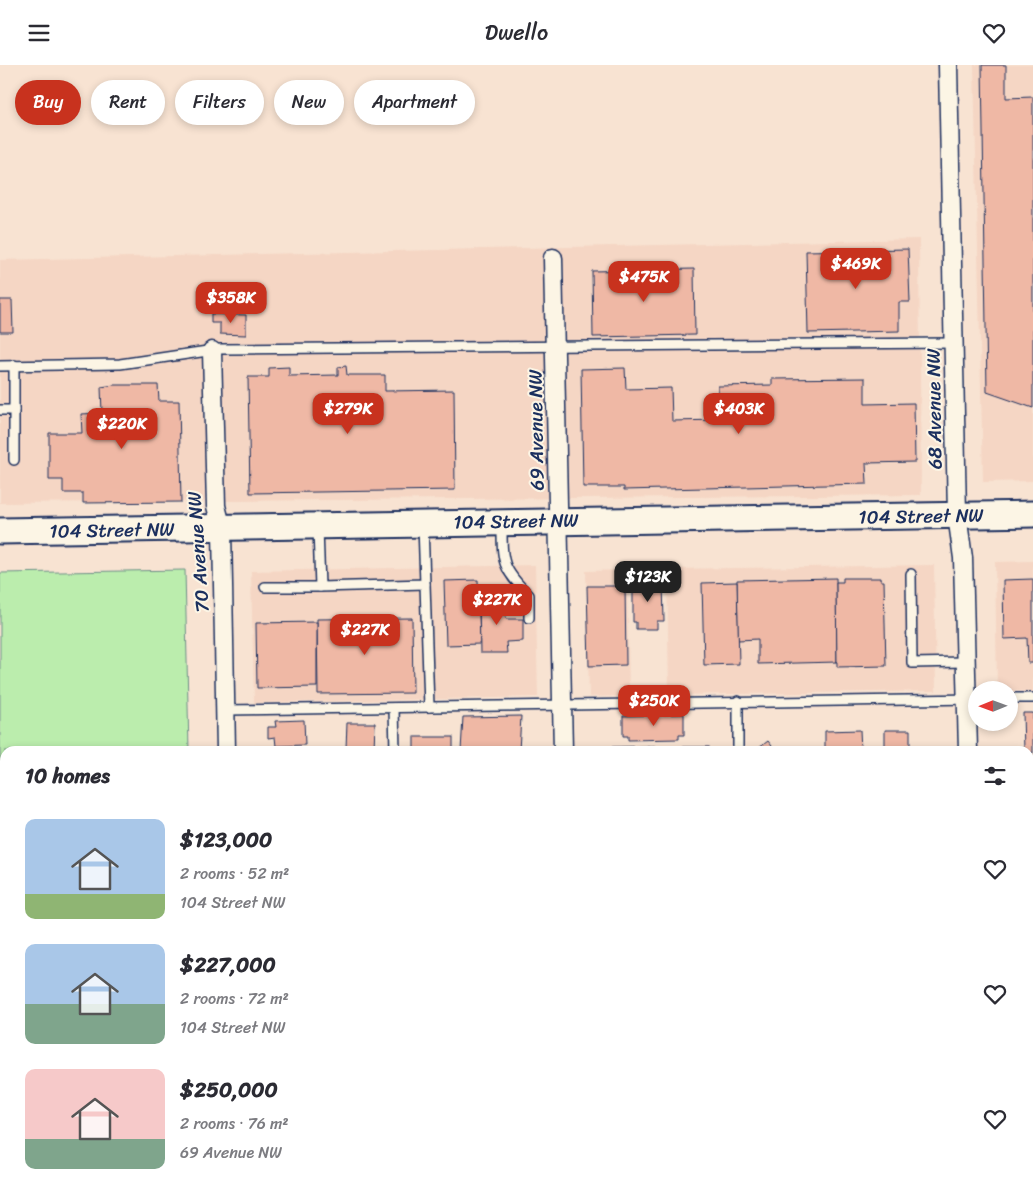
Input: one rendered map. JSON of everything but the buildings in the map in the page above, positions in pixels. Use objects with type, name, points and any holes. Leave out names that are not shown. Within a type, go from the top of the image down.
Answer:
[{"type":"main road","name":"104 Street NW","points":[[0,531],[222,529],[423,523],[1033,514]]},
{"type":"street","name":"68 Avenue NW","points":[[948,65],[957,515],[962,558],[965,663],[968,681]]},
{"type":"street","name":"69 Avenue NW","points":[[553,258],[563,746]]},
{"type":"street","name":"70 Avenue NW","points":[[212,351],[216,506],[222,529],[226,746]]},
{"type":"street","name":"68 Avenue NW","points":[[968,746],[969,731]]},
{"type":"lane","points":[[0,366],[120,364],[212,351],[954,343]]},
{"type":"lane","points":[[14,365],[14,460]]},
{"type":"lane","points":[[0,410],[14,410]]},
{"type":"lane","points":[[502,522],[502,559],[511,577],[529,595],[529,618]]},
{"type":"lane","points":[[423,523],[428,707]]},
{"type":"lane","points":[[318,525],[320,587]]},
{"type":"lane","points":[[911,574],[912,663],[965,663]]},
{"type":"lane","points":[[265,587],[425,584]]},
{"type":"lane","points":[[1018,698],[1033,698]]},
{"type":"lane","points":[[226,710],[968,699]]},
{"type":"lane","points":[[738,701],[738,746]]},
{"type":"lane","points":[[394,708],[395,746]]},
{"type":"shaded area","points":[[974,65],[1033,65],[1033,481],[983,482]]},
{"type":"shaded area","points":[[919,239],[921,495],[0,503],[0,260]]},
{"type":"shaded area","points":[[1033,561],[1033,692],[1018,691],[1018,681],[997,681],[995,562]]},
{"type":"shaded area","points":[[535,565],[538,697],[254,703],[251,571]]},
{"type":"shaded area","points":[[934,565],[936,691],[669,695],[667,569]]},
{"type":"shaded area","points":[[627,570],[629,696],[589,697],[586,571]]},
{"type":"green space","points":[[185,570],[189,746],[0,746],[0,573]]}]
